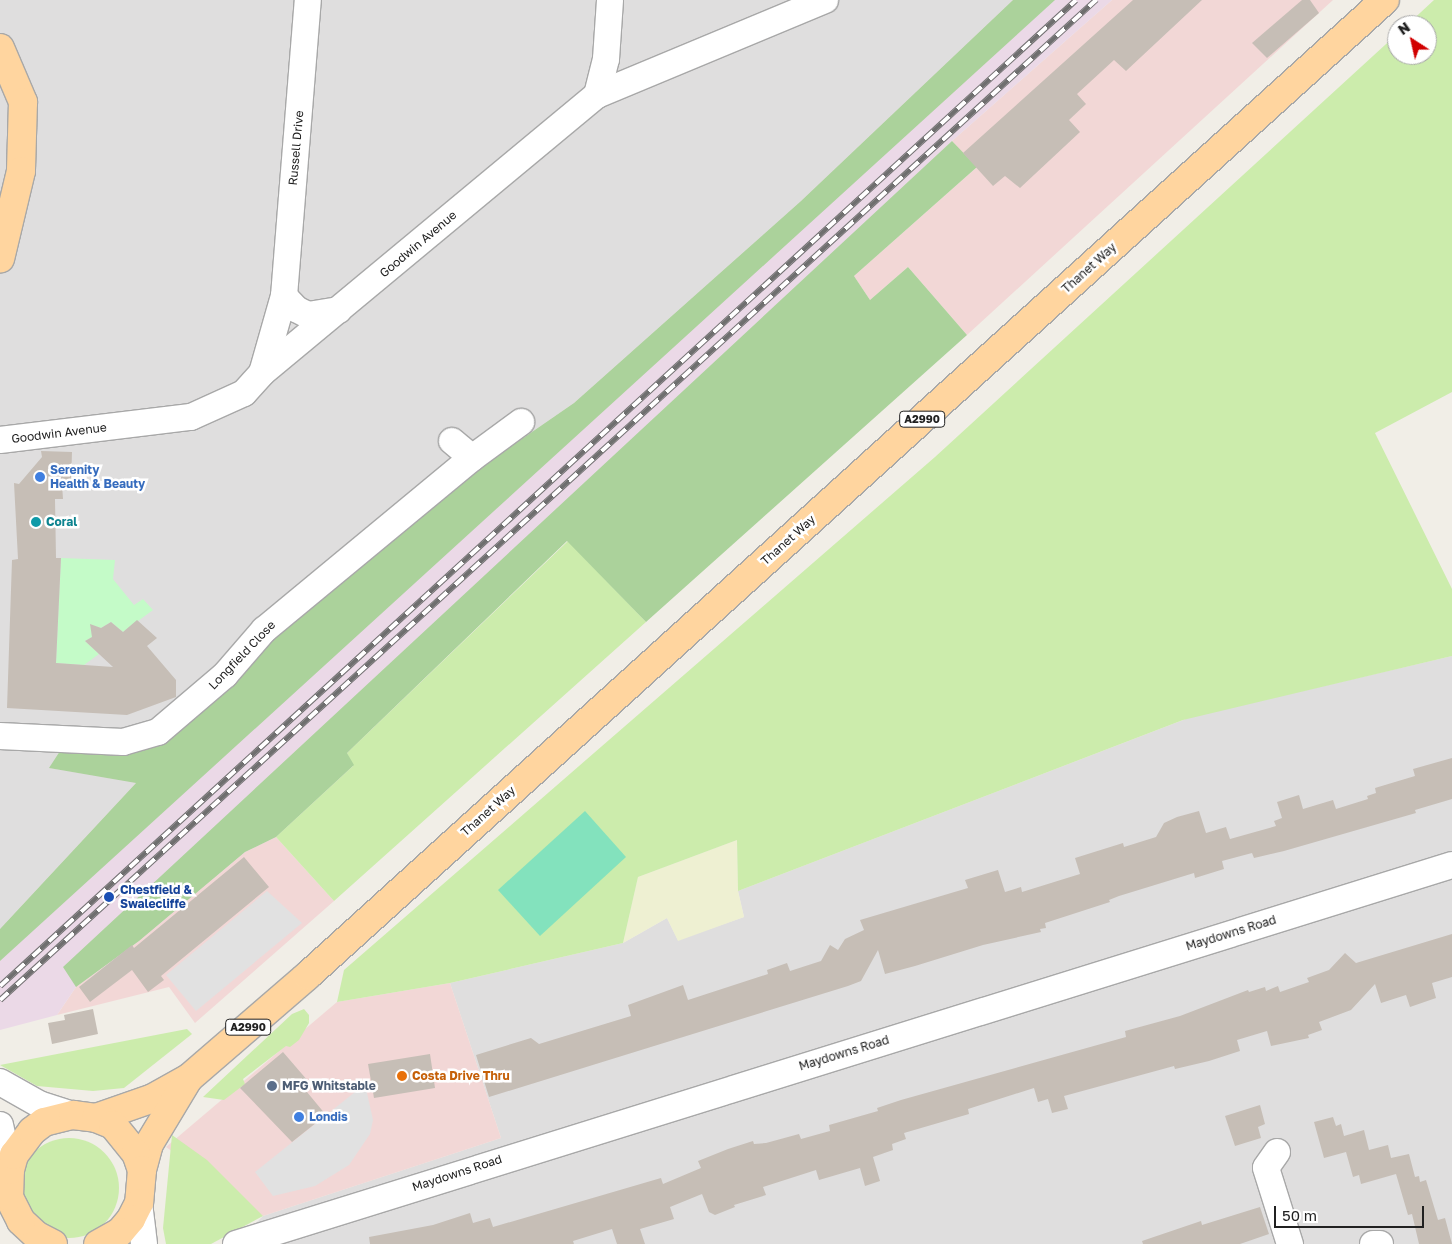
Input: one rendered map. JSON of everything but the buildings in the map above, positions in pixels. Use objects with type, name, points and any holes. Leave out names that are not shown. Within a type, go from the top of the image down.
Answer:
[{"type":"main road","name":"Thanet Way","points":[[10,1170],[14,1155],[32,1131],[44,1122],[85,1116],[153,1098],[189,1078],[307,976],[1386,0]]},
{"type":"main road","points":[[0,48],[23,102],[22,171],[0,259]]},
{"type":"main road","name":"Thanet Way","points":[[139,1203],[142,1170],[149,1144],[189,1078]]},
{"type":"main road","points":[[85,1116],[113,1125],[126,1138],[136,1153],[142,1170]]},
{"type":"main road","points":[[10,1170],[4,1206],[37,1236],[53,1244]]},
{"type":"main road","points":[[98,1244],[120,1232],[139,1203]]},
{"type":"street","name":"Russell Drive","points":[[262,373],[284,296],[308,0]]},
{"type":"street","points":[[596,95],[606,59],[610,0]]},
{"type":"street","name":"Goodwin Avenue","points":[[0,440],[190,417],[244,393],[262,373],[596,95],[825,0]]},
{"type":"street","points":[[284,296],[296,309],[308,315],[339,310]]},
{"type":"street","name":"Longfield Close","points":[[0,736],[123,742],[158,732],[225,675],[264,630],[472,458],[521,422]]},
{"type":"street","points":[[452,441],[472,458]]},
{"type":"street","name":"Maydowns Road","points":[[236,1244],[1452,865]]},
{"type":"street","points":[[0,1082],[39,1104],[85,1116]]},
{"type":"street","points":[[0,1125],[10,1170]]},
{"type":"street","points":[[1277,1152],[1266,1168],[1290,1244]]},
{"type":"street","points":[[139,1203],[144,1244]]},
{"type":"street","points":[[1373,1244],[1380,1244]]},
{"type":"shaded area","points":[[0,0],[1013,0],[801,201],[574,403],[464,479],[300,612],[181,732],[50,768],[137,782],[0,929]]},
{"type":"shaded area","points":[[1013,0],[1112,0],[952,141],[347,753],[276,837],[245,852],[139,941],[76,987],[57,1015],[0,1030],[0,929],[136,783],[49,768],[181,731],[300,612],[464,479],[574,403],[801,201]]},
{"type":"shaded area","points":[[1112,0],[1333,0],[967,335],[908,267],[870,300],[854,276],[976,168],[952,141]]},
{"type":"shaded area","points":[[1452,656],[1452,1244],[235,1244],[263,1216],[501,1138],[450,983],[623,943],[667,918],[678,940],[744,917],[738,891],[1191,717]]},
{"type":"shaded area","points":[[276,837],[334,901],[195,1023],[169,987],[57,1015],[76,987],[139,941],[245,852]]},
{"type":"shaded area","points":[[267,891],[302,923],[196,1011],[166,975]]},
{"type":"shaded area","points":[[450,983],[501,1138],[263,1216],[166,1147],[337,1002]]},
{"type":"shaded area","points":[[365,1084],[373,1120],[370,1134],[349,1165],[315,1186],[273,1196],[255,1172]]},
{"type":"green space","points":[[1013,0],[1055,0],[0,961],[0,929],[136,783],[49,768],[62,748],[137,746],[181,731],[300,612],[464,479],[574,403],[801,201]]},
{"type":"green space","points":[[1434,0],[1452,0],[1452,392],[1375,433],[1452,589],[1452,656],[1183,720],[738,891],[737,840],[638,877],[623,943],[450,983],[337,1002],[344,970],[935,457],[1387,43],[1387,65],[1437,65],[1437,15],[1418,15]]},
{"type":"green space","points":[[952,141],[977,167],[854,276],[870,300],[908,267],[967,335],[646,622],[567,541],[347,753],[354,765],[276,837],[245,852],[139,941],[76,987],[63,967]]},
{"type":"green space","points":[[568,541],[646,622],[334,901],[276,837],[353,766],[347,753]]},
{"type":"green space","points":[[61,558],[115,560],[113,579],[134,605],[143,599],[153,610],[123,632],[111,622],[101,628],[91,625],[92,637],[85,641],[99,654],[84,665],[56,663]]},
{"type":"green space","points":[[585,811],[626,857],[540,936],[498,890]]},
{"type":"green space","points":[[737,840],[738,891],[744,917],[678,941],[667,918],[623,943],[638,877]]},
{"type":"green space","points":[[304,1009],[309,1015],[309,1023],[299,1040],[290,1047],[286,1046],[243,1079],[245,1084],[224,1100],[203,1097],[292,1014]]},
{"type":"green space","points":[[187,1029],[192,1034],[124,1088],[93,1091],[37,1086],[0,1065]]},
{"type":"green space","points":[[172,1135],[207,1160],[263,1216],[211,1244],[166,1244],[163,1228]]},
{"type":"green space","points":[[69,1138],[79,1139],[97,1146],[111,1160],[118,1178],[118,1198],[111,1216],[97,1230],[79,1237],[69,1238],[59,1237],[41,1230],[27,1216],[20,1198],[19,1188],[20,1178],[27,1160],[41,1146],[59,1139]]},
{"type":"railway","points":[[0,986],[1076,0]]},
{"type":"railway","points":[[0,1000],[1096,0]]},
{"type":"place","name":"Serenity Health & Beauty","points":[[40,477]]},
{"type":"place","name":"Coral","points":[[36,522]]},
{"type":"place","name":"Chestfield & Swalecliffe","points":[[109,897]]},
{"type":"place","name":"Costa Drive Thru","points":[[402,1076]]},
{"type":"place","name":"MFG Whitstable","points":[[272,1086]]},
{"type":"place","name":"Londis","points":[[299,1117]]}]
